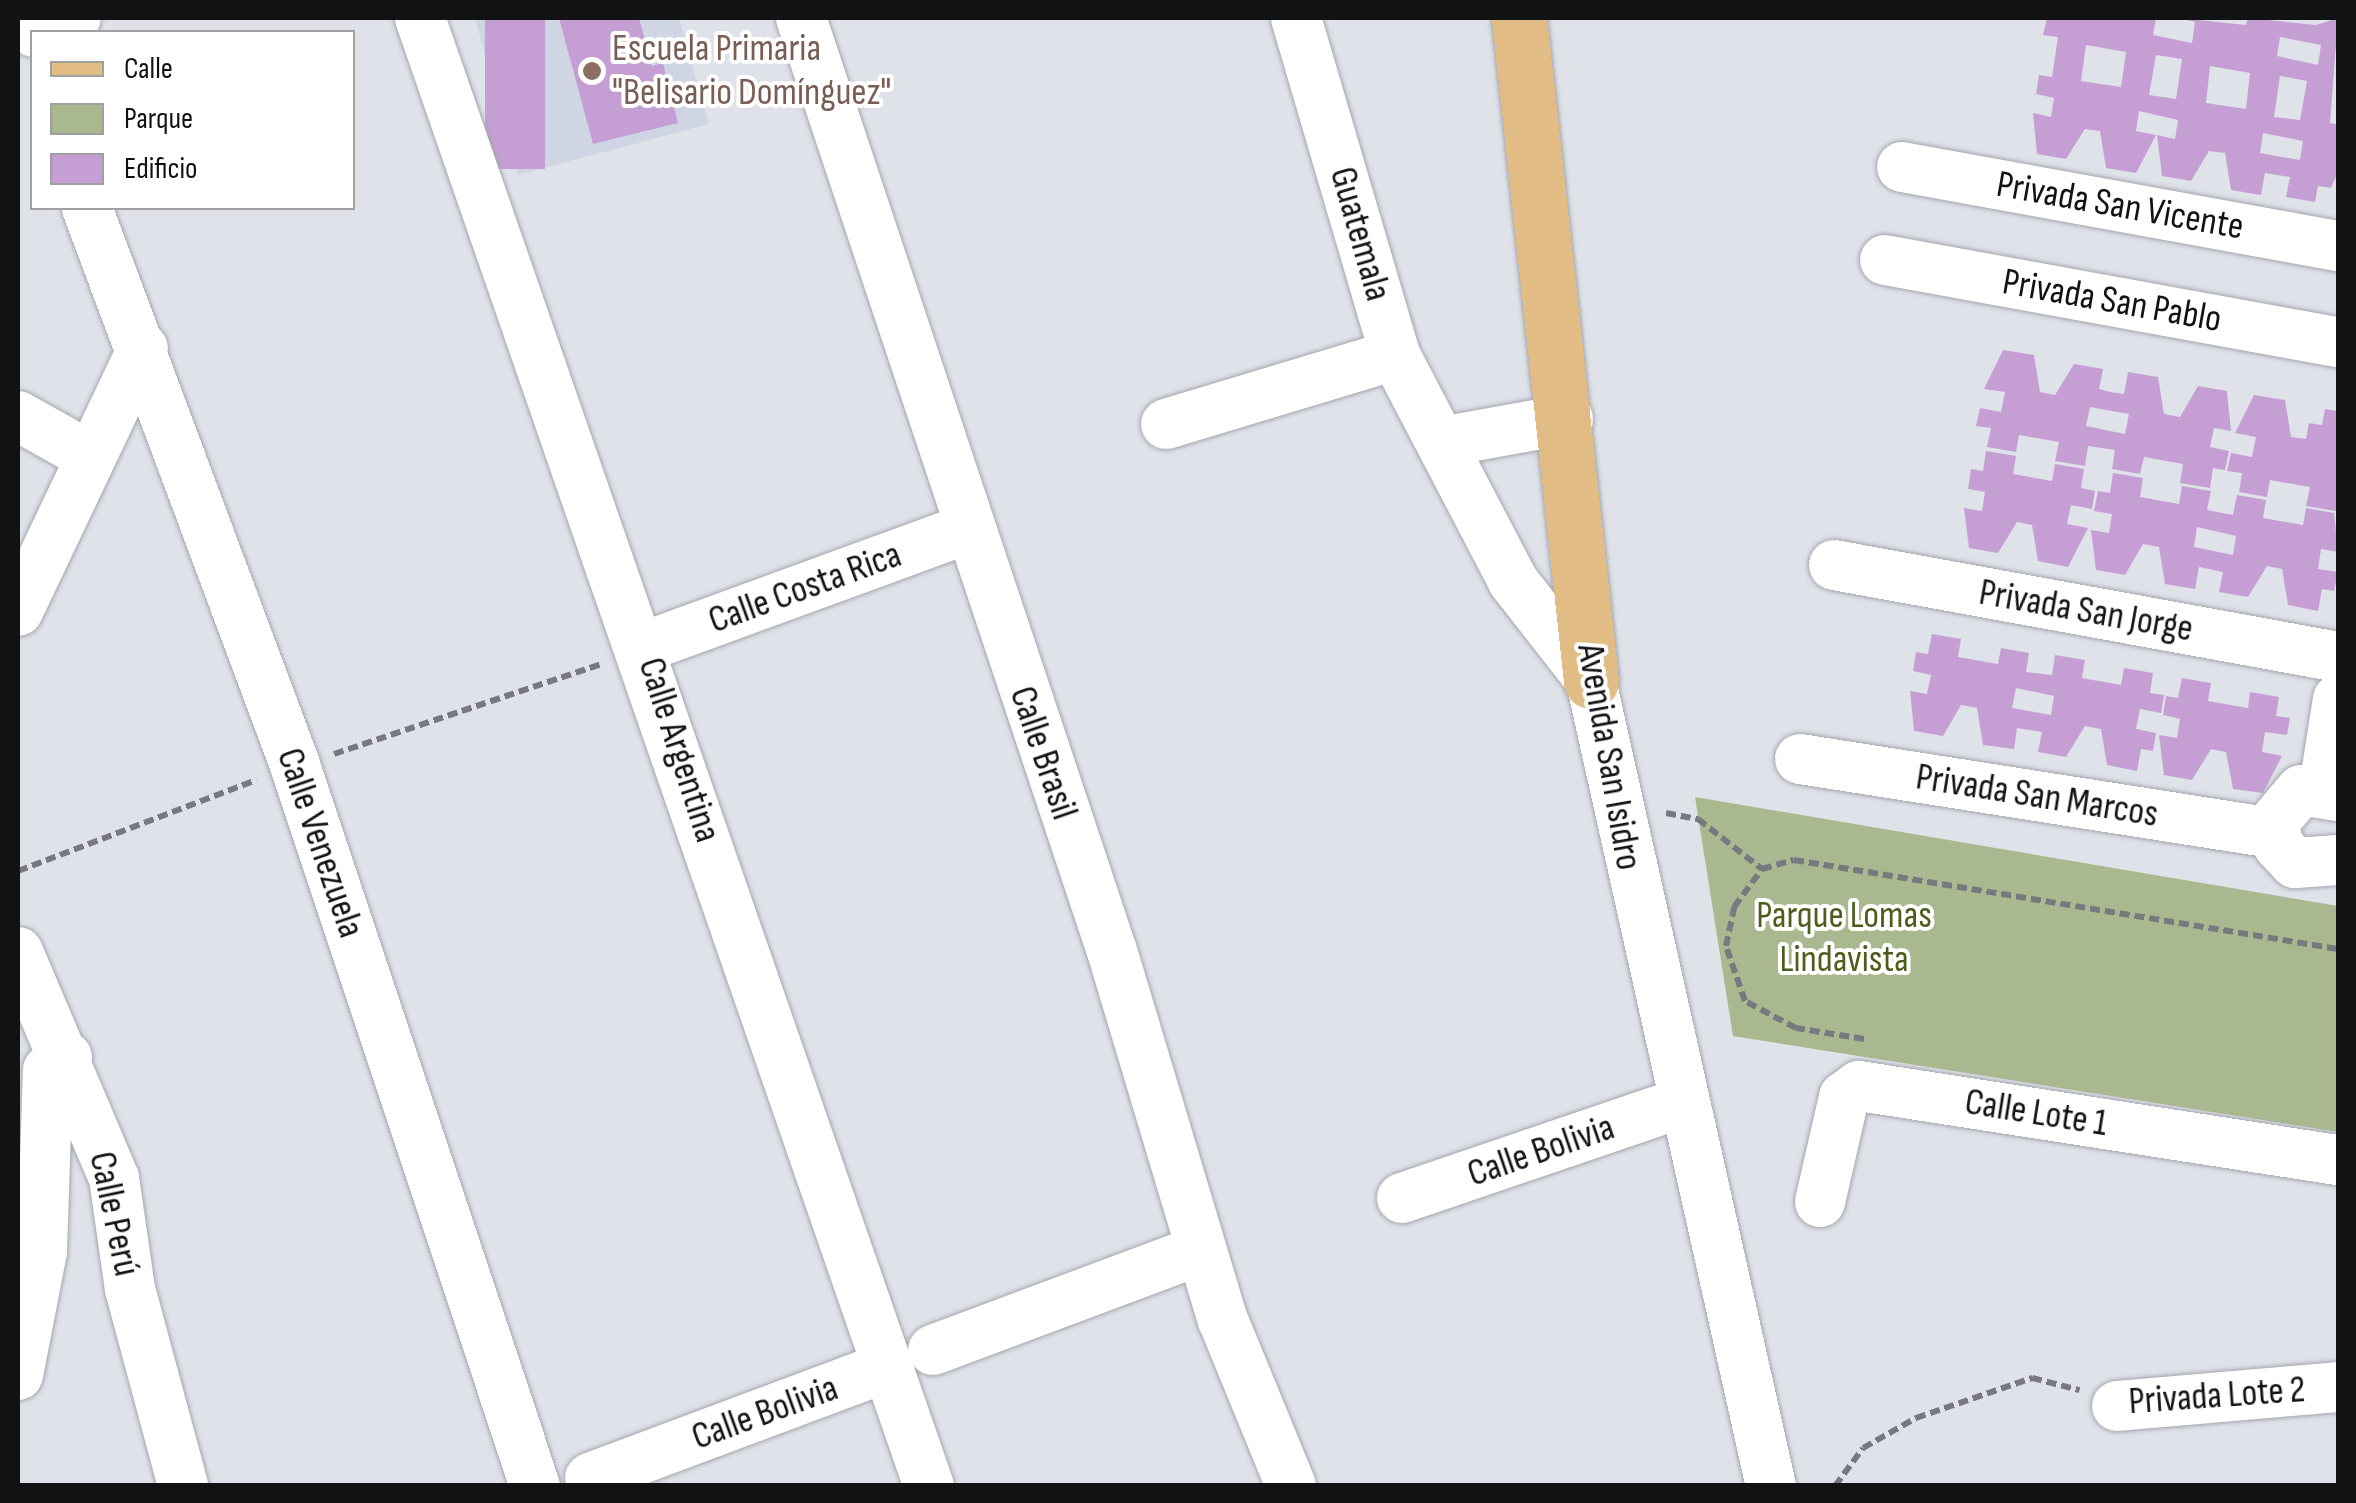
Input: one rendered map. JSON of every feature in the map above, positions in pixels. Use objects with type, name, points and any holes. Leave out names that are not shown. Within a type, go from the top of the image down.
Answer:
[{"type":"main road","name":"Avenida San Isidro","points":[[1519,18],[1568,420],[1591,681]]},
{"type":"street","points":[[40,30],[76,18]]},
{"type":"street","name":"Calle Argentina","points":[[420,18],[644,647],[922,1477]]},
{"type":"street","name":"Calle Brasil","points":[[801,18],[966,529],[1112,951],[1200,1250],[1290,1486]]},
{"type":"street","name":"Guatemala","points":[[1296,18],[1394,355],[1447,441],[1512,580],[1591,681]]},
{"type":"street","name":"Privada San Vicente","points":[[1902,167],[2338,246]]},
{"type":"street","name":"Calle Venezuela","points":[[88,210],[143,348],[295,766],[535,1486]]},
{"type":"street","name":"Privada San Pablo","points":[[1885,260],[2338,342]]},
{"type":"street","points":[[18,611],[86,454],[143,348]]},
{"type":"street","points":[[1166,424],[1394,355]]},
{"type":"street","points":[[18,416],[86,454]]},
{"type":"street","points":[[1447,441],[1568,420]]},
{"type":"street","name":"Calle Costa Rica","points":[[644,647],[966,529]]},
{"type":"street","name":"Privada San Jorge","points":[[1834,565],[2338,657]]},
{"type":"street","name":"Avenida San Isidro","points":[[1591,681],[1680,1104],[1771,1486]]},
{"type":"street","points":[[2338,699],[2331,792],[2292,794],[2275,834],[2296,863],[2338,860]]},
{"type":"street","name":"Privada San Marcos","points":[[1800,759],[2275,834]]},
{"type":"street","name":"Calle Perú","points":[[18,952],[66,1057],[114,1178],[130,1288],[184,1486]]},
{"type":"street","points":[[18,1375],[48,1070],[66,1057]]},
{"type":"street","name":"Calle Lote 1","points":[[1820,1202],[1844,1097],[1860,1086],[2338,1160]]},
{"type":"street","name":"Calle Bolivia","points":[[1402,1198],[1680,1104]]},
{"type":"street","points":[[934,1350],[1200,1250]]},
{"type":"street","name":"Calle Bolivia","points":[[590,1478],[884,1368]]},
{"type":"street","name":"Privada Lote 2","points":[[2117,1406],[2338,1387]]},
{"type":"path","points":[[1616,809],[1698,819],[1762,869]]},
{"type":"path","points":[[1874,1040],[1796,1028],[1744,1001],[1726,946],[1734,907],[1762,869],[1794,860],[2338,949]]},
{"type":"path","name":"Privada Lote 2","points":[[1834,1486],[1863,1448],[1916,1418],[2032,1378],[2117,1406]]},
{"type":"shaded area","name":"Escuela Primaria \"Belisario Domínguez\"","points":[[475,18],[679,18],[709,124],[518,175]]},
{"type":"green space","name":"Parque Lomas Lindavista","points":[[1695,797],[2338,906],[2338,1132],[1733,1036]]},
{"type":"building","points":[[485,18],[545,18],[545,169],[485,169]]},
{"type":"building","points":[[559,18],[639,18],[652,66],[663,63],[678,123],[593,144]]},
{"type":"building","points":[[2047,18],[2156,18],[2153,35],[2192,43],[2195,22],[2179,18],[2246,25],[2248,18],[2316,25],[2338,18],[2330,123],[2338,125],[2338,172],[2331,188],[2318,186],[2315,202],[2286,197],[2290,177],[2265,173],[2261,195],[2231,190],[2225,153],[2209,151],[2191,181],[2162,176],[2157,135],[2175,139],[2178,120],[2139,111],[2136,131],[2156,135],[2136,173],[2106,168],[2100,131],[2085,129],[2066,159],[2037,154],[2033,113],[2051,117],[2054,98],[2036,94],[2039,75],[2052,77],[2058,37],[2043,35]],"holes":[[[2280,37],[2321,45],[2318,65],[2277,56]],[[2086,45],[2126,52],[2121,87],[2081,81]],[[2156,55],[2182,59],[2176,99],[2149,95]],[[2210,66],[2250,73],[2246,109],[2206,103]],[[2280,76],[2307,81],[2300,120],[2274,117]],[[2263,133],[2303,141],[2300,160],[2260,153]]]},
{"type":"building","points":[[2003,350],[2034,355],[2040,392],[2055,395],[2074,364],[2103,369],[2099,389],[2110,392],[2124,394],[2128,372],[2158,377],[2164,414],[2180,417],[2198,386],[2227,391],[2231,431],[2214,428],[2210,447],[2229,451],[2225,470],[2213,468],[2210,488],[2180,483],[2183,464],[2144,457],[2140,474],[2112,469],[2115,450],[2088,446],[2085,466],[2055,461],[2059,442],[2019,435],[2016,452],[1987,447],[1991,428],[1976,426],[1980,408],[2001,412],[2005,392],[1984,389]],"holes":[[[2090,407],[2129,414],[2125,434],[2086,426]]]},
{"type":"building","points":[[2254,395],[2285,400],[2291,437],[2306,439],[2309,423],[2322,425],[2325,409],[2338,411],[2336,511],[2306,506],[2310,487],[2270,480],[2267,497],[2239,492],[2242,473],[2227,471],[2231,453],[2252,457],[2256,437],[2235,433]]},
{"type":"building","points":[[1986,451],[2016,456],[2013,474],[2052,481],[2055,464],[2084,469],[2081,488],[2095,491],[2092,509],[2071,505],[2067,524],[2088,528],[2068,567],[2038,561],[2032,525],[2017,522],[1998,553],[1969,548],[1964,508],[1982,511],[1985,492],[1968,489],[1971,469],[1983,471]]},
{"type":"building","points":[[2113,473],[2143,478],[2140,497],[2179,504],[2182,486],[2211,491],[2207,510],[2233,515],[2237,495],[2266,500],[2263,518],[2303,525],[2306,508],[2334,513],[2338,552],[2321,549],[2318,569],[2338,572],[2334,591],[2322,589],[2318,611],[2288,605],[2282,569],[2267,566],[2248,597],[2219,592],[2223,572],[2199,567],[2195,589],[2165,584],[2159,547],[2143,544],[2125,575],[2096,570],[2091,530],[2109,533],[2112,514],[2094,511],[2098,491],[2110,493]],"holes":[[[2197,527],[2236,536],[2233,555],[2194,547]]]},
{"type":"building","points":[[1932,634],[1961,639],[1958,657],[1998,664],[2001,648],[2029,653],[2026,672],[2052,675],[2055,655],[2085,660],[2082,678],[2121,685],[2124,668],[2153,673],[2150,693],[2164,695],[2161,713],[2140,709],[2136,729],[2156,733],[2153,751],[2141,749],[2137,771],[2107,765],[2101,729],[2085,726],[2066,757],[2038,752],[2042,732],[2017,728],[2014,749],[1983,745],[1977,708],[1961,705],[1943,736],[1914,731],[1910,691],[1927,694],[1931,675],[1913,671],[1916,652],[1928,654]],"holes":[[[2016,688],[2054,696],[2051,715],[2012,708]]]},
{"type":"building","points":[[2182,678],[2211,683],[2208,701],[2248,708],[2250,692],[2279,697],[2276,716],[2290,718],[2287,735],[2265,732],[2262,752],[2282,756],[2263,793],[2233,789],[2226,752],[2211,749],[2192,780],[2164,775],[2159,735],[2177,738],[2180,719],[2163,715],[2166,696],[2178,698]]},
{"type":"place","name":"Escuela Primaria \"Belisario Domínguez\"","points":[[592,71]]}]
